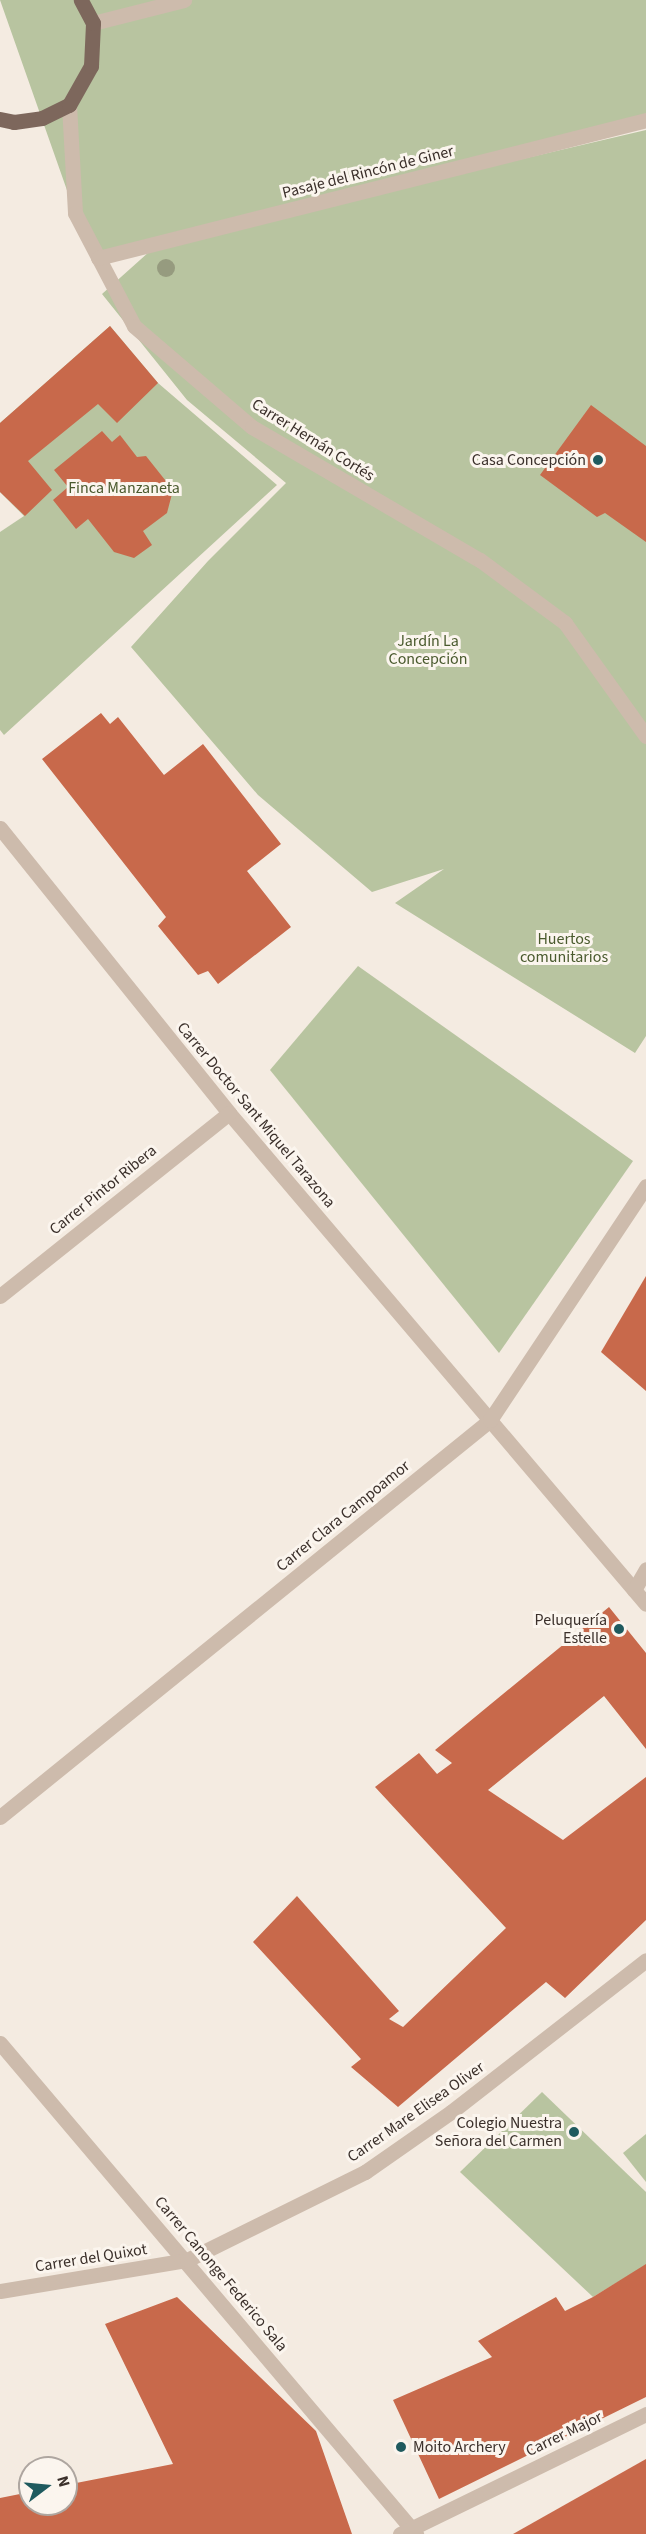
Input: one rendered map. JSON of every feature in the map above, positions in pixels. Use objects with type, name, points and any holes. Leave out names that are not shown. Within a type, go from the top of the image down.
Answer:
[{"type":"main road","points":[[0,118],[14,122],[42,118],[69,105],[91,66],[93,22],[81,0]]},
{"type":"street","points":[[93,22],[184,0]]},
{"type":"street","name":"Carrer Hernán Cortés","points":[[69,105],[75,213],[134,327],[252,427],[480,560],[565,623],[646,736]]},
{"type":"street","name":"Pasaje del Rincón de Giner","points":[[98,258],[646,120]]},
{"type":"street","name":"Carrer Doctor Sant Miquel Tarazona","points":[[0,828],[229,1113],[646,1604]]},
{"type":"street","name":"Carrer Pintor Ribera","points":[[0,1296],[229,1113]]},
{"type":"street","name":"Carrer Clara Campoamor","points":[[0,1816],[490,1420],[646,1185]]},
{"type":"street","points":[[634,1590],[646,1569]]},
{"type":"street","name":"Carrer Mare Elisea Oliver","points":[[187,2260],[365,2172],[451,2112],[646,1960]]},
{"type":"street","name":"Carrer Canonge Federico Sala","points":[[0,2043],[187,2260],[410,2532]]},
{"type":"street","name":"Carrer del Quixot","points":[[0,2291],[187,2260]]},
{"type":"street","name":"Carrer Major","points":[[410,2532],[646,2414]]},
{"type":"green space","name":"Jardín La Concepción","points":[[0,0],[646,0],[646,120],[178,239],[646,130],[646,1036],[635,1053],[395,903],[444,869],[372,892],[258,795],[131,647],[208,561],[286,483],[187,400],[102,294],[159,243],[98,258],[75,213]]},
{"type":"green space","name":"Finca Manzaneta","points":[[110,326],[158,383],[277,485],[4,735],[0,730],[0,532],[24,516],[0,492],[0,423]]},
{"type":"green space","points":[[358,966],[633,1161],[499,1353],[270,1070]]},
{"type":"green space","name":"Colegio Nuestra Señora del Carmen","points":[[542,2092],[646,2192],[646,2265],[593,2297],[460,2172]]},
{"type":"green space","points":[[646,2134],[646,2182],[623,2153]]},
{"type":"building","points":[[110,326],[158,383],[117,423],[98,404],[28,461],[52,490],[25,516],[0,492],[0,423]]},
{"type":"building","name":"Casa Concepción","points":[[591,405],[646,446],[646,542],[605,513],[597,517],[540,475]]},
{"type":"building","points":[[102,431],[112,442],[120,435],[137,457],[146,456],[173,490],[167,513],[143,531],[152,545],[134,558],[114,552],[88,519],[76,529],[53,500],[68,487],[54,470]]},
{"type":"building","points":[[101,713],[110,724],[118,717],[164,775],[203,744],[281,844],[247,871],[291,927],[218,984],[208,971],[198,975],[158,926],[166,917],[42,759]]},
{"type":"building","points":[[646,1276],[646,1391],[601,1352]]},
{"type":"building","points":[[609,1607],[646,1653],[646,1749],[604,1696],[488,1790],[563,1840],[646,1777],[646,1920],[565,1998],[546,1982],[398,2107],[351,2067],[361,2059],[253,1942],[297,1896],[399,2011],[389,2019],[403,2027],[506,1928],[375,1787],[419,1753],[437,1774],[452,1763],[435,1750]]},
{"type":"building","points":[[646,2264],[646,2397],[439,2499],[393,2400],[492,2357],[478,2341],[556,2297],[565,2311],[593,2297]]},
{"type":"building","points":[[177,2297],[316,2431],[352,2534],[0,2534],[0,2498],[18,2494],[18,2516],[78,2516],[78,2483],[173,2464],[105,2324]]},
{"type":"building","points":[[646,2459],[646,2534],[513,2534]]},
{"type":"place","name":"Casa Concepción","points":[[598,460]]},
{"type":"place","name":"Peluquería Estelle","points":[[619,1629]]},
{"type":"place","name":"Colegio Nuestra Señora del Carmen","points":[[574,2132]]},
{"type":"place","name":"Moito Archery","points":[[401,2447]]},
{"type":"park label","name":"Huertos comunitarios","points":[[564,948]]}]
